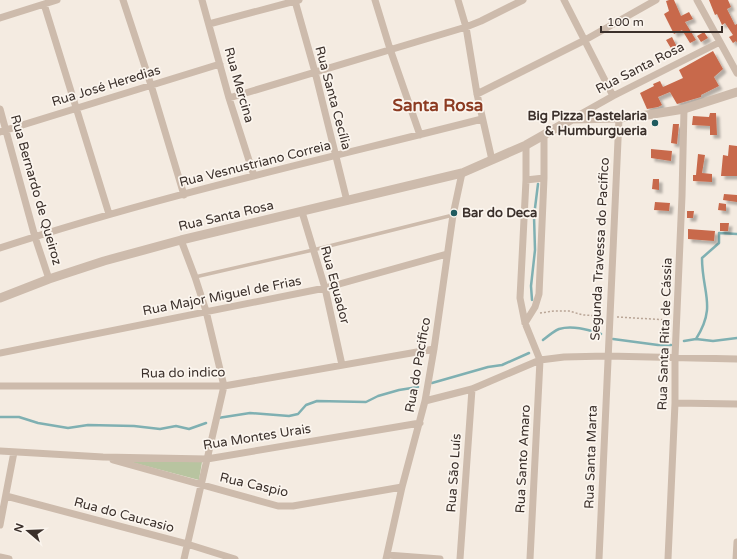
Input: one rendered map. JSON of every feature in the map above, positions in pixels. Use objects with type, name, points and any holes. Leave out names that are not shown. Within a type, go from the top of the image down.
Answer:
[{"type":"street","points":[[0,18],[57,0]]},
{"type":"street","points":[[122,0],[151,85],[184,195]]},
{"type":"street","name":"Rua Mercina","points":[[202,0],[254,176]]},
{"type":"street","points":[[375,0],[390,49],[420,135]]},
{"type":"street","points":[[458,0],[466,27],[477,94],[492,160]]},
{"type":"street","points":[[230,98],[466,27],[524,0]]},
{"type":"street","points":[[564,0],[613,96]]},
{"type":"street","points":[[477,94],[585,40],[656,0]]},
{"type":"street","points":[[697,0],[737,72]]},
{"type":"street","points":[[209,24],[287,2],[297,1]]},
{"type":"street","name":"Rua Santa Cecília","points":[[297,1],[347,201]]},
{"type":"street","points":[[44,4],[109,214]]},
{"type":"street","name":"Rua Santa Rosa","points":[[0,298],[49,279],[104,261],[181,240],[462,173],[526,145],[613,96],[720,42]]},
{"type":"street","name":"Rua José Heredias","points":[[3,131],[220,64]]},
{"type":"street","points":[[572,119],[619,118],[684,109],[737,92]]},
{"type":"street","name":"Rua Bernardo de Queiroz","points":[[0,109],[3,131],[49,279]]},
{"type":"street","name":"Rua Santa Rita de Cássia","points":[[668,559],[675,403],[675,357],[684,109]]},
{"type":"street","name":"Segunda Travessa do Pacifico","points":[[607,356],[619,118]]},
{"type":"street","name":"Rua Vesnustriano Correia","points":[[0,248],[109,214],[482,119]]},
{"type":"street","points":[[525,323],[535,307],[539,294],[544,178],[544,134]]},
{"type":"street","points":[[526,145],[526,180],[520,298],[525,323],[540,360]]},
{"type":"street","name":"Rua do Pacifico","points":[[387,557],[402,487],[425,401],[453,215],[462,173]]},
{"type":"street","points":[[526,180],[544,178]]},
{"type":"street","name":"Rua Equador","points":[[302,212],[325,288],[342,365]]},
{"type":"street","points":[[181,240],[206,311],[224,386],[184,559]]},
{"type":"street","name":"Rua Major Miguel de Frias","points":[[0,353],[325,288],[448,254]]},
{"type":"street","name":"Rua do indico","points":[[0,386],[224,386],[434,348]]},
{"type":"street","points":[[425,401],[472,389],[540,360],[564,357],[607,356],[737,359]]},
{"type":"street","name":"Rua Santa Marta","points":[[599,559],[607,356]]},
{"type":"street","name":"Rua Santo Amaro","points":[[530,559],[540,360]]},
{"type":"street","name":"Rua São Luís","points":[[460,559],[472,389]]},
{"type":"street","points":[[675,403],[737,404]]},
{"type":"street","name":"Rua Montes Urais","points":[[0,451],[103,457],[207,459],[420,422]]},
{"type":"street","points":[[0,525],[14,452]]},
{"type":"street","name":"Rua Caspio","points":[[103,457],[271,504],[293,506],[402,487]]},
{"type":"street","name":"Rua do Caucasio","points":[[6,496],[187,544],[235,559]]},
{"type":"street","points":[[736,559],[737,542]]},
{"type":"street","points":[[0,557],[9,559]]},
{"type":"street","points":[[387,557],[440,559]]},
{"type":"lane","points":[[195,277],[313,250],[453,215]]},
{"type":"green space","points":[[123,460],[202,462],[199,480]]},
{"type":"building","points":[[674,0],[681,16],[689,12],[693,19],[685,22],[696,40],[690,43],[682,30],[674,34],[664,14],[669,11],[666,1]]},
{"type":"building","points":[[709,0],[728,0],[731,7],[727,9],[735,25],[737,24],[737,43],[736,41],[733,43],[729,37],[733,35],[725,23],[722,25],[717,14],[715,15]]},
{"type":"building","points":[[704,32],[708,38],[701,42],[697,36]]},
{"type":"building","points":[[672,37],[677,47],[672,50],[666,40]]},
{"type":"building","points":[[713,51],[723,69],[714,77],[719,86],[701,95],[701,97],[677,104],[670,92],[658,97],[662,105],[647,109],[640,93],[654,86],[653,84],[660,81],[663,87],[683,78],[679,70]]},
{"type":"building","points":[[710,113],[716,113],[717,135],[710,135],[710,126],[692,125],[693,116],[709,117]]},
{"type":"building","points":[[673,124],[679,124],[677,144],[671,143]]},
{"type":"building","points":[[729,145],[737,146],[737,176],[721,176],[723,155],[728,156]]},
{"type":"building","points":[[651,149],[672,151],[671,161],[651,158]]},
{"type":"building","points":[[698,154],[705,155],[702,173],[712,174],[712,182],[693,181],[693,175],[696,175]]},
{"type":"building","points":[[653,179],[659,179],[659,190],[652,189]]},
{"type":"building","points":[[724,194],[737,195],[737,202],[723,200]]},
{"type":"building","points":[[655,202],[670,203],[669,211],[654,210]]},
{"type":"building","points":[[719,203],[726,204],[726,211],[718,210]]},
{"type":"building","points":[[687,211],[694,211],[693,218],[687,218]]},
{"type":"building","points":[[720,223],[729,223],[728,231],[720,231]]},
{"type":"building","points":[[688,229],[715,231],[714,241],[688,239]]},
{"type":"waterway","points":[[532,300],[531,286],[535,250],[534,216],[538,184]]},
{"type":"waterway","points":[[696,339],[706,317],[707,308],[702,258],[719,243],[719,233],[737,234]]},
{"type":"waterway","points":[[543,340],[555,331],[564,328],[580,328],[601,334]]},
{"type":"waterway","points":[[684,341],[696,339],[713,341],[737,338]]},
{"type":"waterway","points":[[613,339],[658,345],[671,345]]},
{"type":"waterway","points":[[432,383],[488,367],[502,365],[529,353]]},
{"type":"waterway","points":[[218,418],[250,413],[289,416],[298,414],[306,405],[317,401],[366,402],[378,396],[399,390],[418,387]]},
{"type":"waterway","points":[[0,417],[19,417],[38,423],[68,428],[88,425],[134,426],[160,429],[176,426],[189,429],[206,423]]},
{"type":"place","name":"Big Pizza Pastelaria & Humburgueria","points":[[655,123]]},
{"type":"place","name":"Bar do Deca","points":[[454,213]]},
{"type":"district","name":"Santa Rosa","points":[[438,105]]}]
